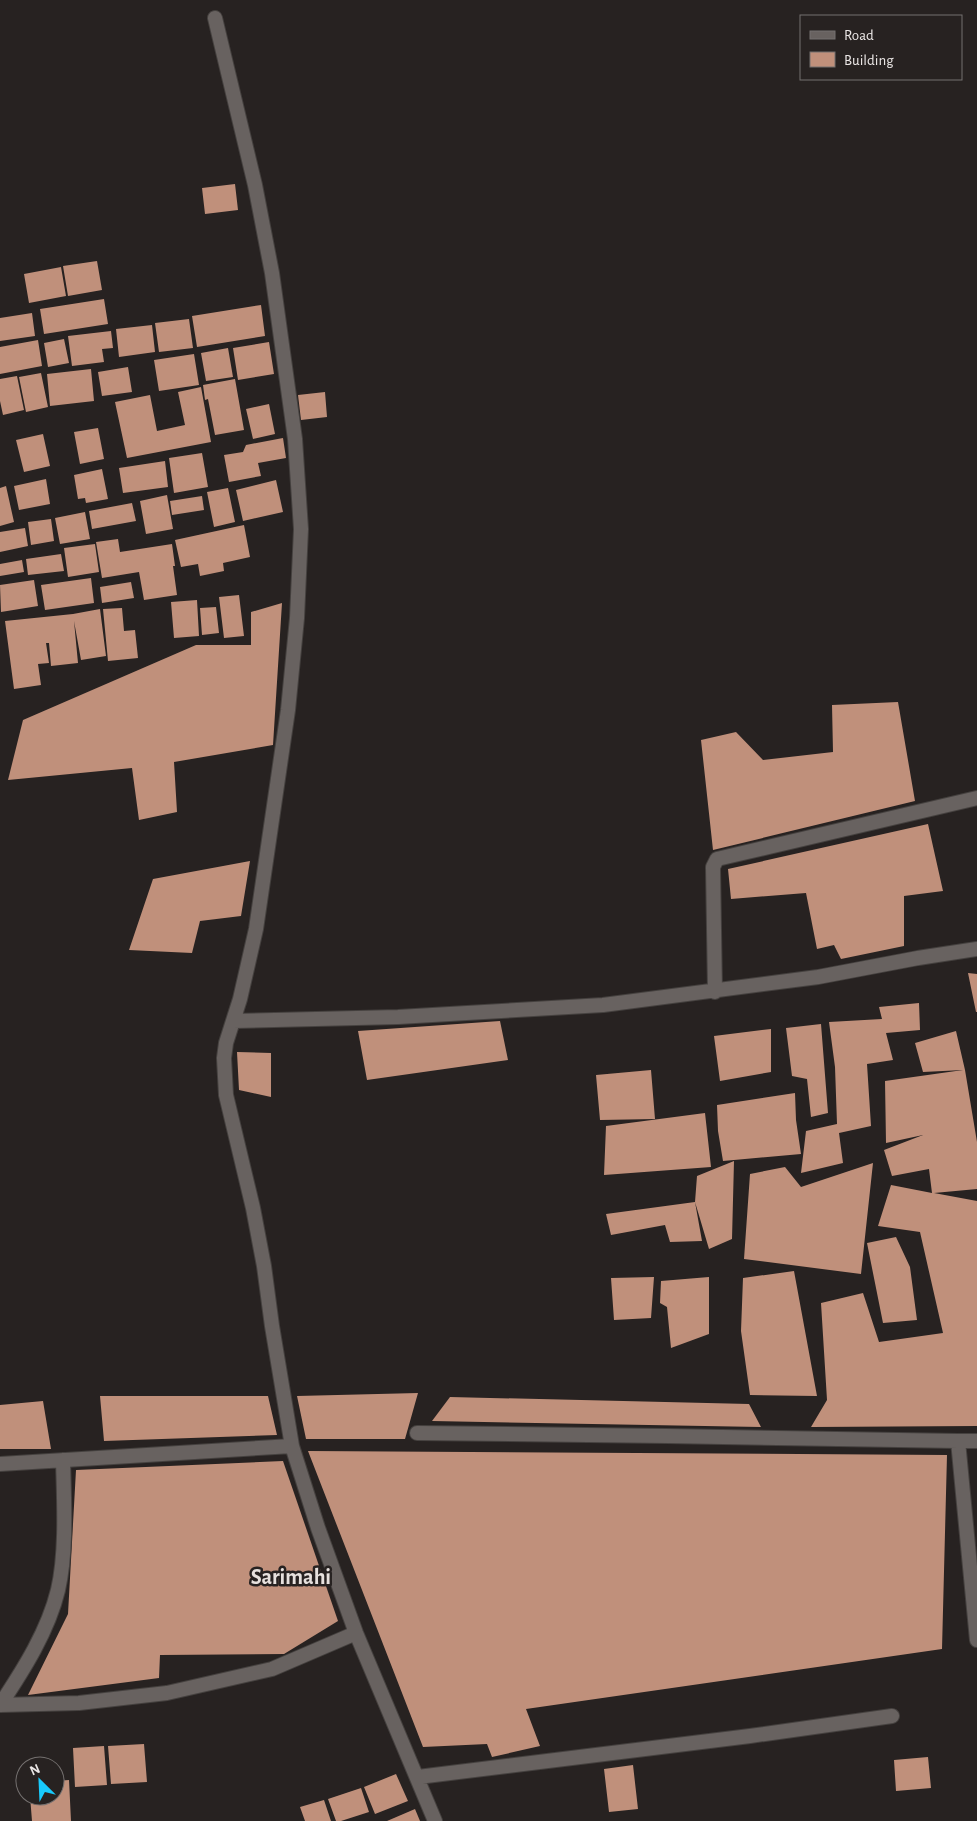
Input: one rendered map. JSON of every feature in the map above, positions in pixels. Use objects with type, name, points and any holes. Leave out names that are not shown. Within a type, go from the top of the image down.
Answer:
[{"type":"street","points":[[215,18],[255,185],[272,274],[295,439],[301,529],[297,618],[280,770],[256,928],[240,999],[226,1043],[224,1058],[226,1095],[253,1208],[264,1266],[292,1446],[318,1528],[356,1633],[435,1821]]},
{"type":"street","points":[[715,992],[713,866],[717,859],[977,798]]},
{"type":"street","points":[[234,1021],[398,1017],[574,1007],[715,992],[818,977],[977,949]]},
{"type":"street","points":[[417,1433],[977,1441]]},
{"type":"street","points":[[958,1441],[977,1640]]},
{"type":"street","points":[[0,1464],[292,1446]]},
{"type":"street","points":[[0,1705],[36,1646],[58,1589],[64,1522],[64,1460]]},
{"type":"street","points":[[0,1705],[79,1703],[166,1693],[272,1669],[356,1633]]},
{"type":"street","points":[[418,1777],[740,1738],[892,1716]]},
{"type":"building","points":[[235,184],[238,210],[205,214],[202,188]]},
{"type":"building","points":[[97,261],[102,290],[68,296],[63,266]]},
{"type":"building","points":[[61,267],[66,296],[29,303],[24,274]]},
{"type":"building","points":[[104,299],[108,324],[44,334],[40,309]]},
{"type":"building","points":[[261,305],[265,336],[197,347],[192,316]]},
{"type":"building","points":[[32,313],[35,336],[0,341],[0,318]]},
{"type":"building","points":[[189,319],[193,348],[159,352],[155,323]]},
{"type":"building","points":[[152,325],[155,352],[119,357],[116,329]]},
{"type":"building","points":[[111,331],[113,348],[102,349],[104,362],[72,366],[68,336]]},
{"type":"building","points":[[64,339],[69,363],[48,367],[44,343]]},
{"type":"building","points":[[38,340],[42,366],[0,374],[0,347]]},
{"type":"building","points":[[269,342],[274,374],[238,380],[233,348]]},
{"type":"building","points":[[228,348],[233,377],[206,381],[201,353]]},
{"type":"building","points":[[194,354],[199,385],[159,391],[154,360]]},
{"type":"building","points":[[128,367],[132,392],[102,396],[98,372]]},
{"type":"building","points":[[91,369],[94,401],[50,406],[47,374]]},
{"type":"building","points":[[41,373],[48,407],[26,412],[19,377]]},
{"type":"building","points":[[17,376],[24,410],[3,415],[0,401],[0,379]]},
{"type":"building","points":[[235,379],[244,430],[215,435],[208,399],[205,400],[203,385]]},
{"type":"building","points":[[201,387],[211,442],[127,458],[115,402],[150,395],[157,431],[185,425],[178,392]]},
{"type":"building","points":[[325,392],[327,417],[301,420],[298,395]]},
{"type":"building","points":[[269,404],[275,434],[253,439],[246,409]]},
{"type":"building","points":[[98,428],[104,459],[80,464],[74,432]]},
{"type":"building","points":[[43,434],[50,466],[24,472],[16,440]]},
{"type":"building","points":[[283,438],[286,458],[258,463],[261,476],[229,482],[224,455],[243,452],[246,445]]},
{"type":"building","points":[[202,453],[208,487],[174,493],[169,458]]},
{"type":"building","points":[[165,461],[168,487],[123,493],[119,468]]},
{"type":"building","points":[[102,469],[108,499],[86,503],[85,498],[78,499],[74,475]]},
{"type":"building","points":[[46,479],[50,504],[19,510],[14,486]]},
{"type":"building","points":[[276,480],[283,512],[243,521],[236,490]]},
{"type":"building","points":[[6,486],[14,522],[0,526],[0,488]]},
{"type":"building","points":[[228,488],[235,522],[214,527],[207,492]]},
{"type":"building","points":[[167,495],[173,529],[146,534],[140,501]]},
{"type":"building","points":[[202,496],[204,510],[172,515],[170,501]]},
{"type":"building","points":[[132,503],[136,521],[92,529],[89,511]]},
{"type":"building","points":[[85,512],[90,539],[60,544],[55,518]]},
{"type":"building","points":[[51,519],[54,541],[31,545],[28,522]]},
{"type":"building","points":[[244,525],[250,557],[223,563],[224,571],[200,576],[198,564],[181,567],[175,540]]},
{"type":"building","points":[[25,528],[28,546],[0,552],[0,532]]},
{"type":"building","points":[[118,539],[120,552],[172,544],[177,595],[144,600],[139,572],[102,578],[96,542]]},
{"type":"building","points":[[95,544],[99,572],[68,577],[64,548]]},
{"type":"building","points":[[61,554],[64,571],[28,575],[26,559]]},
{"type":"building","points":[[22,560],[24,572],[0,576],[0,564]]},
{"type":"building","points":[[91,578],[94,603],[45,610],[41,585]]},
{"type":"building","points":[[34,580],[38,606],[1,612],[0,585]]},
{"type":"building","points":[[131,582],[134,598],[102,603],[100,587]]},
{"type":"building","points":[[239,595],[244,636],[224,638],[219,597]]},
{"type":"building","points":[[197,600],[199,636],[174,638],[171,602]]},
{"type":"building","points":[[282,603],[273,745],[174,762],[177,812],[139,820],[132,768],[8,780],[23,720],[196,645],[251,645],[251,612]]},
{"type":"building","points":[[216,607],[219,633],[202,635],[200,608]]},
{"type":"building","points":[[122,608],[124,631],[135,630],[138,658],[108,661],[103,609]]},
{"type":"building","points":[[100,609],[106,656],[81,660],[74,621],[78,663],[51,666],[49,643],[46,643],[49,663],[38,664],[41,685],[14,689],[5,621],[73,614]]},
{"type":"building","points":[[898,702],[915,801],[713,850],[701,740],[736,732],[763,760],[833,752],[832,705]]},
{"type":"building","points":[[928,824],[943,891],[904,896],[904,946],[841,959],[834,945],[817,949],[806,893],[731,899],[728,869]]},
{"type":"building","points":[[250,861],[241,916],[200,921],[192,953],[129,950],[153,879]]},
{"type":"building","points":[[968,973],[977,974],[977,1012],[976,1012]]},
{"type":"building","points":[[919,1003],[920,1030],[886,1033],[893,1060],[867,1064],[871,1126],[839,1133],[843,1163],[801,1173],[806,1131],[837,1124],[835,1067],[829,1022],[882,1019],[879,1007]]},
{"type":"building","points":[[500,1021],[508,1060],[367,1080],[358,1031]]},
{"type":"building","points":[[821,1024],[828,1113],[811,1117],[807,1079],[792,1076],[786,1028]]},
{"type":"building","points":[[771,1029],[771,1072],[720,1081],[714,1036]]},
{"type":"building","points":[[956,1031],[965,1070],[977,1142],[977,1189],[934,1193],[977,1201],[977,1426],[811,1427],[827,1400],[821,1303],[863,1293],[879,1342],[943,1333],[920,1232],[878,1226],[891,1185],[932,1193],[929,1169],[892,1176],[884,1150],[923,1135],[886,1143],[885,1081],[963,1070],[923,1072],[915,1043]]},
{"type":"building","points":[[237,1052],[271,1053],[271,1097],[239,1090]]},
{"type":"building","points":[[651,1070],[655,1119],[600,1120],[596,1075]]},
{"type":"building","points":[[795,1093],[796,1120],[801,1154],[723,1161],[718,1131],[717,1105]]},
{"type":"building","points":[[705,1113],[711,1167],[604,1175],[606,1126]]},
{"type":"building","points":[[734,1161],[732,1239],[709,1249],[695,1202],[697,1176]]},
{"type":"building","points":[[873,1163],[861,1274],[744,1259],[750,1174],[785,1167],[801,1187]]},
{"type":"building","points":[[695,1202],[702,1241],[670,1242],[665,1225],[611,1235],[606,1214]]},
{"type":"building","points":[[896,1237],[910,1267],[917,1320],[883,1323],[867,1243]]},
{"type":"building","points":[[794,1271],[817,1396],[750,1395],[741,1331],[743,1278]]},
{"type":"building","points":[[654,1277],[651,1318],[614,1320],[611,1278]]},
{"type":"building","points":[[709,1277],[709,1334],[671,1348],[667,1307],[660,1303],[661,1281]]},
{"type":"building","points":[[418,1393],[405,1439],[306,1439],[297,1396]]},
{"type":"building","points":[[100,1396],[268,1396],[277,1435],[104,1441]]},
{"type":"building","points":[[450,1397],[749,1404],[761,1427],[432,1421]]},
{"type":"building","points":[[43,1401],[51,1449],[0,1449],[0,1405]]},
{"type":"building","points":[[308,1451],[947,1455],[942,1649],[526,1709],[540,1746],[492,1757],[487,1744],[423,1747]]},
{"type":"building","points":[[283,1461],[338,1621],[284,1654],[160,1655],[159,1678],[28,1695],[68,1614],[76,1470]]},
{"type":"building","points":[[144,1744],[147,1782],[111,1784],[108,1746]]},
{"type":"building","points":[[104,1746],[107,1785],[75,1787],[73,1748]]},
{"type":"building","points":[[928,1757],[931,1788],[896,1791],[894,1760]]},
{"type":"building","points":[[633,1765],[638,1809],[609,1812],[604,1769]]},
{"type":"building","points":[[396,1774],[408,1801],[375,1814],[364,1787]]},
{"type":"building","points":[[65,1780],[69,1780],[71,1821],[32,1821],[31,1806],[65,1806]]},
{"type":"building","points":[[361,1788],[369,1812],[336,1821],[328,1799]]},
{"type":"building","points":[[324,1800],[331,1821],[305,1821],[300,1807]]},
{"type":"building","points":[[415,1809],[420,1821],[387,1821]]},
{"type":"district","name":"Sarimahi","points":[[291,1576]]}]
